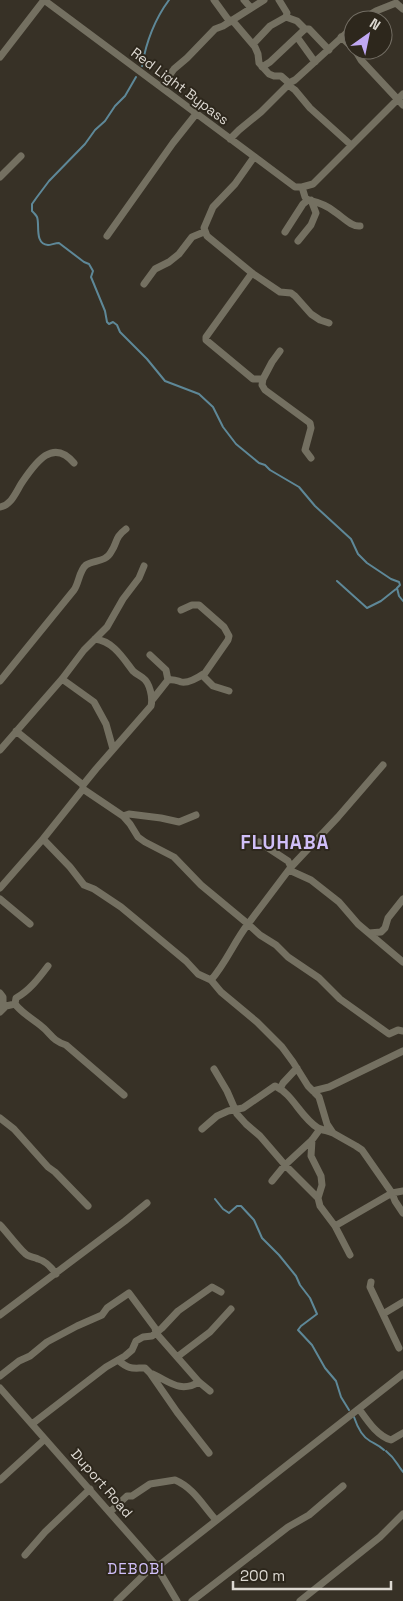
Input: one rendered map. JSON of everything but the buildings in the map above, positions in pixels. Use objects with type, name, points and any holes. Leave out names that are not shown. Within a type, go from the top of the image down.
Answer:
[{"type":"street","points":[[0,56],[44,0]]},
{"type":"street","name":"Red Light Bypass","points":[[44,0],[288,182],[295,187],[302,187]]},
{"type":"street","points":[[214,0],[253,44],[262,67],[269,74],[280,76],[310,108],[351,145]]},
{"type":"street","points":[[244,0],[251,8]]},
{"type":"street","points":[[161,87],[174,69],[215,29],[264,0]]},
{"type":"street","points":[[279,0],[287,13],[286,17]]},
{"type":"street","points":[[378,10],[395,2],[403,9]]},
{"type":"street","points":[[253,44],[270,26],[286,17],[297,21],[306,29],[309,29],[328,50]]},
{"type":"street","points":[[262,67],[306,29]]},
{"type":"street","points":[[297,37],[315,62]]},
{"type":"street","points":[[230,139],[341,37]]},
{"type":"street","points":[[361,60],[400,96],[403,105]]},
{"type":"street","points":[[360,226],[357,227],[334,210],[305,197],[302,187],[313,184],[400,96]]},
{"type":"street","points":[[107,236],[196,114]]},
{"type":"street","points":[[0,177],[21,156]]},
{"type":"street","points":[[254,157],[235,184],[213,207],[204,232],[206,236],[252,273],[280,292],[291,293],[311,314],[329,323]]},
{"type":"street","points":[[285,232],[303,204],[310,200]]},
{"type":"street","points":[[298,241],[311,225],[316,213],[310,200]]},
{"type":"street","points":[[144,284],[155,269],[179,254],[192,237],[204,232]]},
{"type":"street","points":[[252,273],[242,290],[206,337],[206,340],[254,379],[263,379]]},
{"type":"street","points":[[280,351],[272,362],[262,385],[265,390],[310,423],[311,428],[305,450],[311,458]]},
{"type":"street","points":[[0,507],[7,505],[23,481],[41,459],[48,454],[59,452],[68,456],[74,463]]},
{"type":"street","points":[[0,681],[78,585],[81,570],[87,564],[107,558],[112,551],[116,538],[126,529]]},
{"type":"street","points":[[0,750],[62,679],[84,650],[112,620],[123,599],[139,578],[144,566]]},
{"type":"street","points":[[168,680],[186,682],[205,673],[226,644],[229,636],[224,627],[199,606],[192,605],[181,610]]},
{"type":"street","points":[[95,639],[105,641],[128,662],[137,675],[147,682],[153,700]]},
{"type":"street","points":[[0,888],[43,839],[113,749],[151,706],[153,700],[168,680],[166,670],[150,655]]},
{"type":"street","points":[[202,675],[214,686],[229,691]]},
{"type":"street","points":[[62,679],[94,702],[106,724],[113,749]]},
{"type":"street","points":[[16,732],[83,787],[123,816],[138,837],[174,857],[201,885],[260,935],[319,978],[340,999],[389,1034],[403,1030]]},
{"type":"street","points":[[211,980],[229,956],[237,939],[290,868],[338,817],[382,765]]},
{"type":"street","points":[[123,816],[129,814],[180,822],[196,816]]},
{"type":"street","points":[[43,839],[70,867],[84,885],[94,889],[121,907],[186,961],[198,974],[211,980],[221,992],[257,1022],[282,1047],[308,1086],[319,1097],[327,1124],[334,1133]]},
{"type":"street","points":[[259,842],[288,861],[290,868],[329,893],[358,924],[403,962]]},
{"type":"street","points":[[369,933],[381,932],[385,928],[388,918],[403,899]]},
{"type":"street","points":[[0,900],[30,924]]},
{"type":"street","points":[[14,1004],[16,998],[40,978],[48,966]]},
{"type":"street","points":[[0,993],[3,997],[1,1010]]},
{"type":"street","points":[[1,1010],[14,1004]]},
{"type":"street","points":[[14,1004],[40,1025],[51,1038],[58,1043],[66,1045],[124,1095]]},
{"type":"street","points":[[313,1091],[329,1087],[403,1051]]},
{"type":"street","points":[[280,1089],[297,1068]]},
{"type":"street","points":[[214,1069],[227,1091],[234,1110],[318,1198],[320,1206],[335,1226],[350,1255]]},
{"type":"street","points":[[202,1129],[222,1112],[243,1108],[275,1086],[320,1129],[334,1133],[362,1150],[403,1213]]},
{"type":"street","points":[[0,1118],[14,1129],[48,1168],[55,1172],[88,1206]]},
{"type":"street","points":[[272,1181],[285,1165],[312,1140],[320,1129]]},
{"type":"street","points":[[312,1140],[311,1156],[321,1176],[322,1185],[318,1198]]},
{"type":"street","points":[[335,1226],[392,1194],[403,1190]]},
{"type":"street","points":[[0,1316],[125,1222],[147,1203]]},
{"type":"street","points":[[0,1225],[26,1254],[53,1268],[56,1274]]},
{"type":"street","points":[[371,1282],[370,1287],[399,1348]]},
{"type":"street","points":[[32,1424],[106,1367],[119,1361],[132,1350],[136,1341],[143,1337],[152,1336],[178,1311],[204,1292],[212,1287],[221,1292]]},
{"type":"street","points":[[0,1376],[47,1342],[102,1315],[107,1308],[129,1293],[156,1332],[199,1382],[210,1391]]},
{"type":"street","points":[[383,1314],[403,1302]]},
{"type":"street","points":[[177,1357],[210,1332],[231,1309]]},
{"type":"street","points":[[119,1361],[132,1369],[145,1368],[150,1373],[191,1432],[209,1453]]},
{"type":"street","points":[[150,1373],[175,1386],[188,1386],[199,1382]]},
{"type":"street","points":[[117,1601],[156,1565],[403,1374]]},
{"type":"street","points":[[165,1394],[169,1384]]},
{"type":"street","name":"Duport Road","points":[[0,1388],[156,1565],[176,1601]]},
{"type":"street","points":[[358,1408],[373,1427],[386,1439],[391,1440],[403,1433]]},
{"type":"street","points":[[0,1480],[46,1439]]},
{"type":"street","points":[[110,1512],[127,1496],[132,1496],[150,1484],[175,1480],[196,1494],[204,1508],[216,1520]]},
{"type":"street","points":[[192,1601],[288,1527],[309,1515],[343,1486]]},
{"type":"street","points":[[25,1555],[45,1532],[90,1489]]},
{"type":"street","points":[[300,1601],[380,1537],[403,1514]]},
{"type":"waterway","points":[[142,66],[152,32],[159,15],[169,0]]},
{"type":"waterway","points":[[136,77],[125,96],[115,106],[105,121],[49,181],[32,204],[32,211],[38,220],[39,238],[44,244],[59,243],[89,264],[93,271],[91,277],[105,311],[107,322],[109,324],[113,322],[117,325],[120,332],[147,359],[165,381],[199,394],[213,407],[223,427],[236,444],[259,463],[299,487],[315,506],[351,539],[358,554],[367,563],[391,579],[399,582],[400,585],[397,588],[399,596],[403,601]]},
{"type":"waterway","points":[[337,581],[367,608],[381,601],[396,589]]},
{"type":"waterway","points":[[215,1199],[229,1213],[237,1206],[241,1206],[254,1220],[262,1238],[296,1276],[310,1298],[317,1314],[298,1330],[312,1345],[325,1368],[336,1381],[341,1397],[349,1410]]},
{"type":"waterway","points":[[354,1417],[362,1434],[384,1450]]},
{"type":"waterway","points":[[386,1451],[403,1472]]},
{"type":"district","name":"FLUHABA","points":[[285,842]]},
{"type":"district","name":"DEBOBI","points":[[136,1568]]}]
